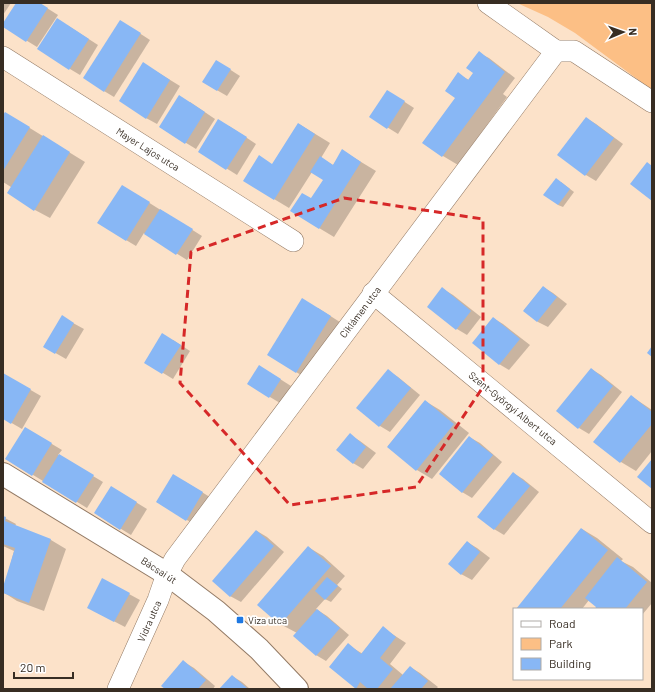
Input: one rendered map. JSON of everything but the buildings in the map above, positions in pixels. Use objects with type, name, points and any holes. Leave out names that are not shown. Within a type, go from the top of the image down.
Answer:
[{"type":"main road","name":"Bácsai út","points":[[3,474],[168,574],[216,610],[259,649],[298,689]]},
{"type":"street","points":[[488,3],[556,51],[574,51],[652,102]]},
{"type":"street","name":"Ciklámen utca","points":[[168,574],[176,559],[373,293],[556,51]]},
{"type":"street","name":"Mayer Lajos utca","points":[[3,57],[293,241]]},
{"type":"street","name":"Szent-Györgyi Albert utca","points":[[373,293],[652,523]]},
{"type":"street","name":"Vidra utca","points":[[118,689],[168,574]]},
{"type":"highlighted area","points":[[344,198],[483,219],[483,387],[416,487],[290,505],[180,383],[191,252]]},
{"type":"green space","points":[[517,3],[652,3],[652,90],[575,33],[548,17]]},
{"type":"place","name":"Viza utca","points":[[240,620]]}]
